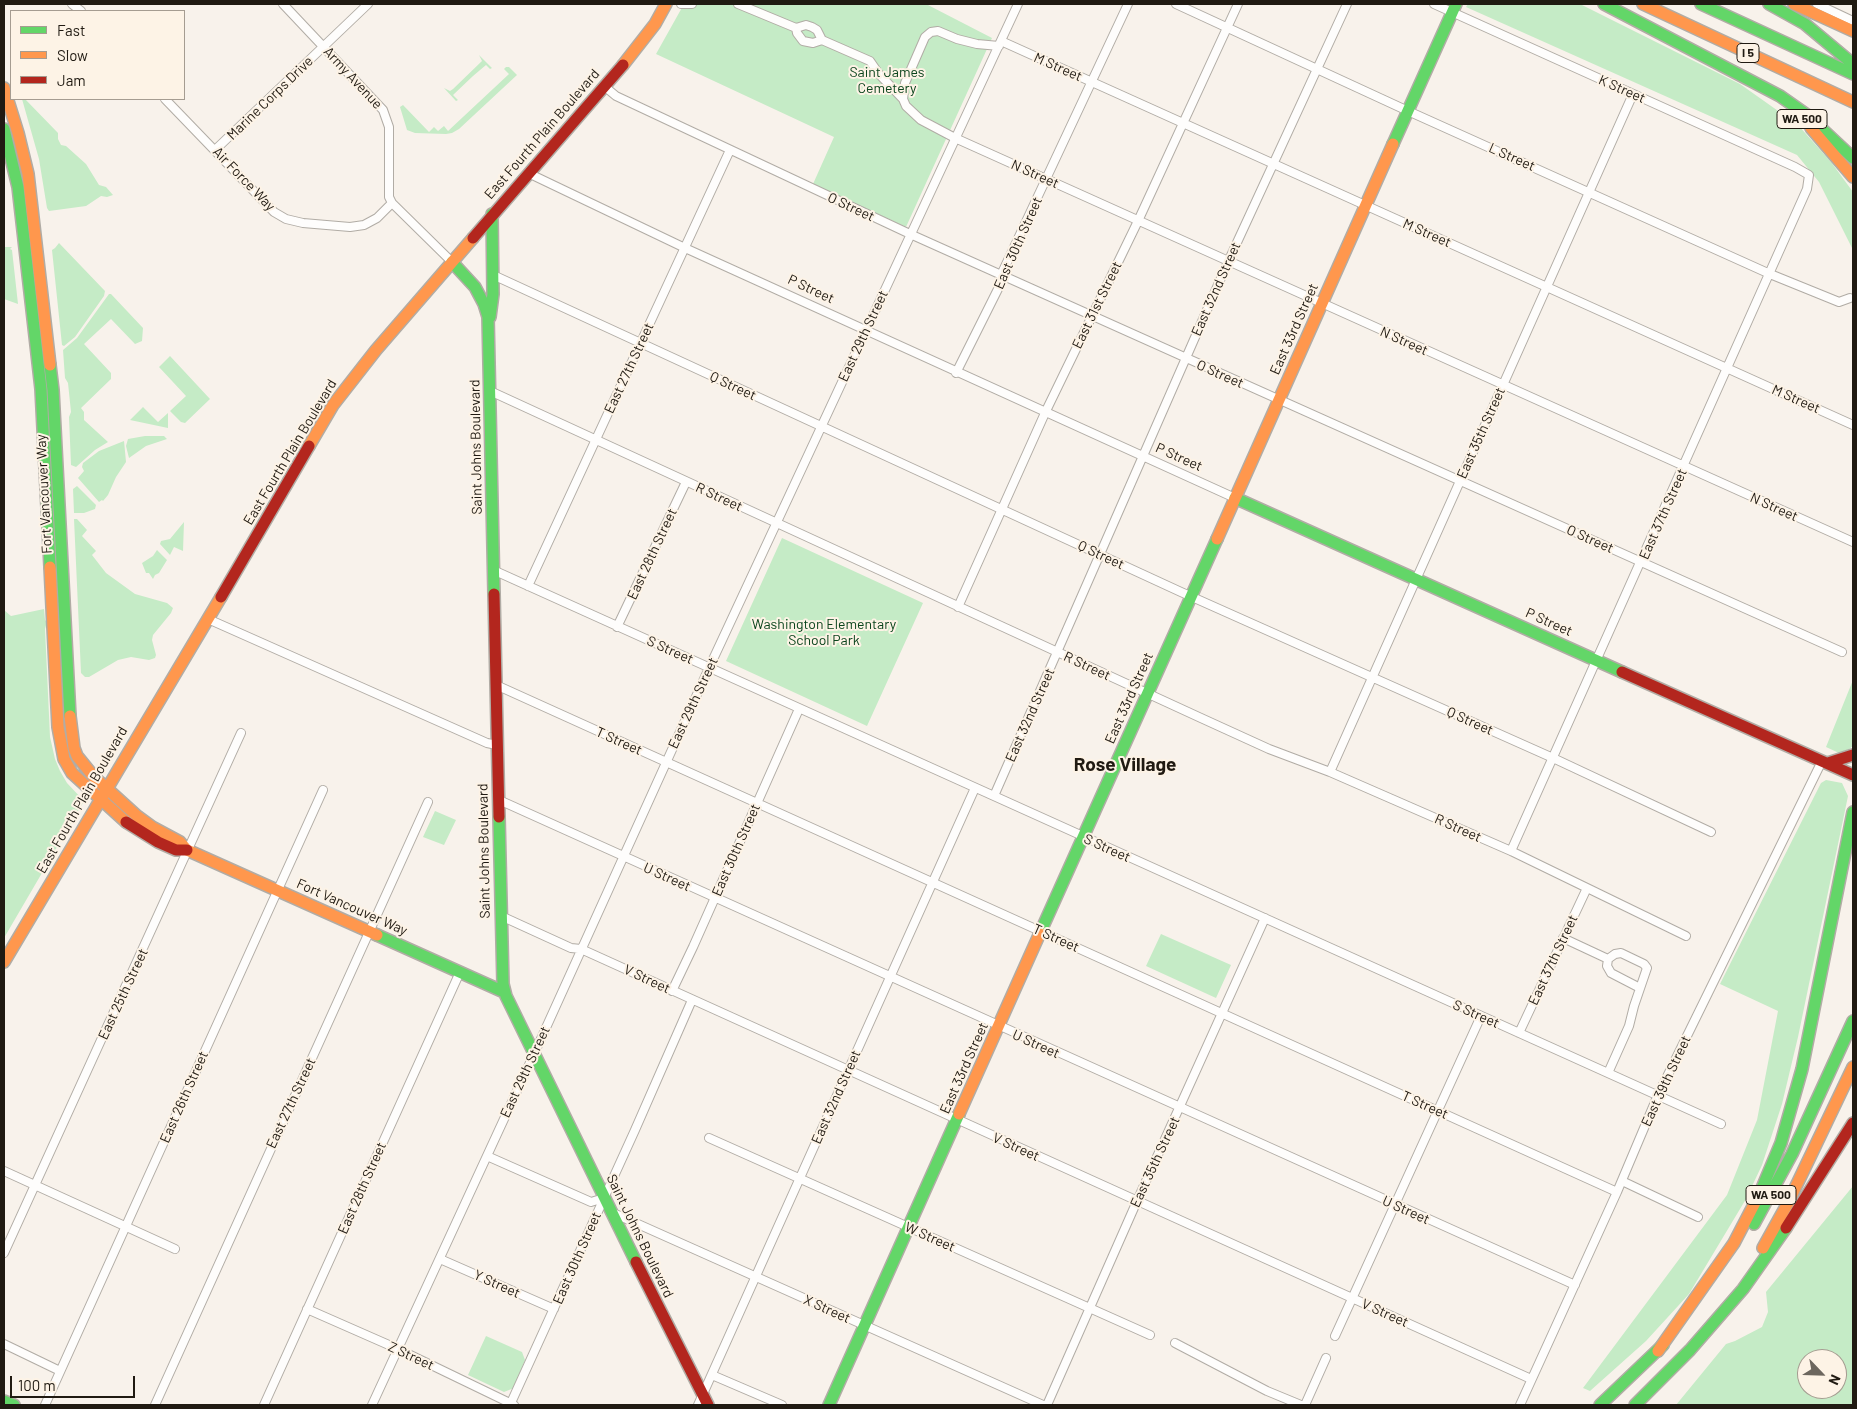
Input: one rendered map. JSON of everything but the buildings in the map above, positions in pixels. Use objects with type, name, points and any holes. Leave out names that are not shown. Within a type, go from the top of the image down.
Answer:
[{"type":"main road","name":"East Fourth Plain Boulevard","points":[[4,962],[128,752],[168,689],[333,405],[376,350],[650,32],[666,4]]},
{"type":"main road","name":"WA 500","points":[[1604,4],[1739,73],[1776,98],[1807,124],[1853,177]]},
{"type":"main road","name":"I 5","points":[[1643,4],[1853,102]]},
{"type":"main road","name":"I 5","points":[[1701,4],[1853,74]]},
{"type":"main road","points":[[1769,4],[1805,24],[1853,64]]},
{"type":"main road","points":[[1794,4],[1853,31]]},
{"type":"main road","name":"East 33rd Street","points":[[829,1405],[1455,8]]},
{"type":"main road","points":[[1739,73],[1780,96],[1808,115],[1853,158]]},
{"type":"main road","name":"Fort Vancouver Way","points":[[4,88],[18,132],[28,174],[53,390],[67,678],[72,740],[82,763],[107,789],[144,822],[180,842],[187,850]]},
{"type":"main road","name":"Fort Vancouver Way","points":[[4,129],[18,187],[40,389],[58,727],[67,766],[101,800],[130,825],[148,836],[176,850],[187,850],[504,992]]},
{"type":"main road","points":[[488,326],[493,294],[492,214]]},
{"type":"main road","name":"Saint Johns Boulevard","points":[[452,262],[469,278],[479,293],[486,310],[488,326],[500,916],[504,992],[703,1402]]},
{"type":"main road","name":"P Street","points":[[1235,498],[1853,775]]},
{"type":"main road","points":[[1825,762],[1853,756]]},
{"type":"main road","points":[[1658,1350],[1734,1243],[1766,1181],[1781,1143],[1802,1069],[1853,812]]},
{"type":"main road","name":"WA 500","points":[[1600,1405],[1677,1330],[1726,1267],[1757,1219],[1792,1154],[1853,1021]]},
{"type":"main road","name":"WA 500","points":[[1635,1405],[1690,1350],[1736,1288],[1774,1230],[1853,1067]]},
{"type":"main road","points":[[1690,1350],[1743,1289],[1776,1245],[1853,1123]]},
{"type":"main road","points":[[4,1401],[14,1405]]},
{"type":"street","name":"Army Avenue","points":[[283,4],[378,104],[386,115],[389,128],[387,190],[392,203]]},
{"type":"street","name":"Marine Corps Drive","points":[[215,150],[368,4]]},
{"type":"street","points":[[681,4],[692,4]]},
{"type":"street","points":[[738,4],[796,28],[806,25],[812,26],[820,34],[822,40],[813,43],[803,41],[799,38],[796,28]]},
{"type":"street","name":"East 29th Street","points":[[372,1405],[709,668],[1018,4]]},
{"type":"street","name":"East 30th Street","points":[[956,372],[1001,283],[1001,275],[1128,4]]},
{"type":"street","name":"L Street","points":[[1176,4],[1770,274],[1839,302],[1850,298]]},
{"type":"street","name":"East 31st Street","points":[[958,608],[1044,413],[1138,221],[1238,4]]},
{"type":"street","name":"East 32nd Street","points":[[994,796],[1058,653],[1185,358],[1347,4]]},
{"type":"street","name":"K Street","points":[[1434,4],[1455,8],[1633,94],[1809,175]]},
{"type":"street","points":[[1817,4],[1853,20]]},
{"type":"street","name":"M Street","points":[[903,99],[905,83],[925,37],[931,32],[938,31],[976,44],[1000,43],[1092,82],[1853,425]]},
{"type":"street","name":"N Street","points":[[822,40],[870,61],[879,74],[903,99],[906,106],[921,120],[956,138],[1853,542]]},
{"type":"street","name":"O Street","points":[[604,86],[616,96],[910,234],[1842,652]]},
{"type":"street","name":"East 35th Street","points":[[1330,772],[1633,94]]},
{"type":"street","name":"Air Force Way","points":[[166,100],[274,212],[286,219],[303,223],[350,227],[364,225],[377,218],[392,203]]},
{"type":"street","name":"East 27th Street","points":[[528,586],[730,150]]},
{"type":"street","name":"P Street","points":[[528,173],[685,248],[1044,413],[1235,498]]},
{"type":"street","name":"East 37th Street","points":[[1511,851],[1770,274],[1807,190],[1809,175]]},
{"type":"street","points":[[392,203],[452,262]]},
{"type":"street","name":"Q Street","points":[[493,275],[1191,597],[1553,758],[1711,832]]},
{"type":"street","name":"R Street","points":[[490,391],[958,608],[1269,749],[1330,772],[1511,851],[1686,936]]},
{"type":"street","name":"East 28th Street","points":[[617,626],[686,482]]},
{"type":"street","name":"S Street","points":[[493,570],[1722,1124]]},
{"type":"street","points":[[208,619],[487,743],[497,745]]},
{"type":"street","name":"T Street","points":[[496,685],[1617,1192]]},
{"type":"street","name":"East 30th Street","points":[[672,991],[799,709]]},
{"type":"street","name":"East 25th Street","points":[[4,1254],[241,733]]},
{"type":"street","name":"East 39th Street","points":[[1520,1405],[1622,1181],[1658,1095],[1825,762]]},
{"type":"street","name":"East 32nd Street","points":[[703,1402],[712,1375],[847,1070],[975,788]]},
{"type":"street","name":"East 26th Street","points":[[45,1405],[323,790]]},
{"type":"street","name":"U Street","points":[[499,800],[1575,1285]]},
{"type":"street","name":"East 27th Street","points":[[155,1405],[428,802]]},
{"type":"street","name":"East 37th Street","points":[[1519,1033],[1586,888]]},
{"type":"street","name":"V Street","points":[[500,916],[571,948],[581,950],[1531,1379]]},
{"type":"street","name":"East 35th Street","points":[[1047,1405],[1136,1201],[1180,1108],[1264,918]]},
{"type":"street","points":[[1563,938],[1608,959]]},
{"type":"street","points":[[1608,959],[1615,954],[1621,953],[1644,964],[1647,968],[1630,1026],[1608,1073]]},
{"type":"street","points":[[1608,959],[1611,973],[1640,988]]},
{"type":"street","name":"East 28th Street","points":[[264,1405],[460,972]]},
{"type":"street","name":"East 30th Street","points":[[512,1405],[692,1000]]},
{"type":"street","points":[[1335,1336],[1481,1016]]},
{"type":"street","name":"W Street","points":[[709,1138],[1150,1335]]},
{"type":"street","points":[[487,1156],[591,1202],[604,1198]]},
{"type":"street","points":[[4,1170],[175,1249]]},
{"type":"street","points":[[1622,1181],[1698,1218]]},
{"type":"street","name":"X Street","points":[[611,1212],[1043,1405]]},
{"type":"street","name":"Y Street","points":[[440,1259],[554,1309]]},
{"type":"street","name":"Z Street","points":[[307,1309],[398,1349],[512,1405]]},
{"type":"street","points":[[1175,1343],[1266,1391],[1301,1405]]},
{"type":"street","points":[[4,1344],[60,1371]]},
{"type":"street","points":[[1305,1405],[1326,1358]]},
{"type":"street","points":[[712,1375],[782,1405]]},
{"type":"green space","name":"Saint James Cemetery","points":[[684,4],[926,4],[992,38],[906,227],[813,184],[834,137],[656,54]]},
{"type":"green space","points":[[1468,4],[1580,4],[1740,84],[1798,125],[1831,162],[1853,192],[1853,250],[1819,182],[1797,155],[1466,7]]},
{"type":"green space","points":[[479,55],[492,68],[490,69],[486,65],[473,76],[453,95],[458,100],[456,101],[444,88],[450,91],[453,89],[482,61]]},
{"type":"green space","points":[[509,67],[517,75],[459,129],[446,134],[415,133],[407,130],[400,107],[403,105],[429,132],[434,127],[438,131],[444,126],[448,131],[509,74],[504,69]]},
{"type":"green space","points":[[22,100],[26,100],[58,133],[61,145],[66,146],[86,164],[99,185],[106,187],[113,195],[101,196],[86,206],[49,211],[39,159]]},
{"type":"green space","points":[[59,243],[105,291],[104,296],[75,337],[64,346],[62,345],[52,250]]},
{"type":"green space","points":[[4,247],[12,247],[10,249],[12,250],[18,304],[4,299]]},
{"type":"green space","points":[[109,294],[143,328],[142,341],[135,344],[111,319],[84,344],[111,373],[111,379],[81,408],[84,412],[84,420],[108,442],[95,450],[76,467],[71,465],[69,417],[71,412],[68,383],[65,378],[63,350],[77,338]]},
{"type":"green space","points":[[170,356],[210,399],[185,423],[181,422],[170,411],[186,396],[159,367]]},
{"type":"green space","points":[[143,407],[158,422],[168,413],[168,428],[130,420]]},
{"type":"green space","points":[[145,436],[164,436],[167,439],[146,446],[129,458],[126,446],[128,439]]},
{"type":"green space","points":[[124,441],[126,462],[116,477],[108,495],[103,501],[99,502],[78,478],[84,471],[83,463],[99,451]]},
{"type":"green space","points":[[77,486],[96,505],[95,509],[84,513],[74,513],[73,489]]},
{"type":"green space","points":[[74,519],[77,519],[87,530],[82,536],[96,551],[92,555],[106,573],[135,594],[167,603],[173,608],[153,635],[155,658],[149,660],[131,657],[118,660],[89,677],[85,677],[81,673]]},
{"type":"green space","points":[[184,522],[183,551],[174,547],[170,555],[160,544],[161,541],[170,539]]},
{"type":"green space","name":"Washington Elementary School Park","points":[[782,538],[923,603],[867,726],[726,661]]},
{"type":"green space","points":[[157,550],[167,560],[153,579],[149,573],[146,573],[142,563],[153,556]]},
{"type":"green space","points":[[44,609],[47,622],[45,629],[50,737],[60,771],[67,783],[84,801],[4,938],[4,610],[11,616]]},
{"type":"green space","points":[[1853,680],[1853,746],[1839,753],[1826,747]]},
{"type":"green space","points":[[1826,780],[1842,783],[1848,796],[1798,1037],[1782,1104],[1762,1165],[1746,1199],[1689,1294],[1646,1341],[1590,1391],[1583,1388],[1727,1195],[1757,1120],[1778,1011],[1720,984],[1821,783]]},
{"type":"green space","points":[[435,811],[456,820],[444,845],[423,837]]},
{"type":"green space","points":[[1161,934],[1231,965],[1216,998],[1146,966]]},
{"type":"green space","points":[[1853,1186],[1853,1405],[1676,1405],[1726,1344],[1762,1327],[1768,1312],[1766,1292]]},
{"type":"green space","points":[[486,1336],[522,1352],[525,1360],[514,1388],[504,1392],[468,1375]]},
{"type":"traffic: fast","points":[[1393,144],[1456,4]]},
{"type":"traffic: fast","points":[[1604,4],[1780,96],[1807,115],[1853,158]]},
{"type":"traffic: fast","points":[[1701,4],[1853,74]]},
{"type":"traffic: fast","points":[[1769,4],[1805,24],[1853,64]]},
{"type":"traffic: fast","points":[[4,129],[18,187],[41,389],[50,567]]},
{"type":"traffic: fast","points":[[490,317],[493,294],[492,214]]},
{"type":"traffic: fast","points":[[452,262],[475,287],[488,317],[494,594]]},
{"type":"traffic: fast","points":[[50,365],[53,390],[70,716]]},
{"type":"traffic: fast","points":[[1235,498],[1622,672]]},
{"type":"traffic: fast","points":[[1040,933],[1217,539]]},
{"type":"traffic: fast","points":[[1760,1193],[1781,1143],[1802,1069],[1853,812]]},
{"type":"traffic: fast","points":[[499,817],[503,984],[506,996],[636,1262]]},
{"type":"traffic: fast","points":[[377,935],[504,992]]},
{"type":"traffic: fast","points":[[1754,1224],[1792,1154],[1853,1021]]},
{"type":"traffic: fast","points":[[829,1405],[959,1114]]},
{"type":"traffic: fast","points":[[1635,1405],[1690,1350],[1743,1289],[1786,1228]]},
{"type":"traffic: fast","points":[[1600,1405],[1663,1345]]},
{"type":"traffic: fast","points":[[4,1401],[14,1405]]},
{"type":"traffic: slow","points":[[623,65],[655,24],[666,4]]},
{"type":"traffic: slow","points":[[1643,4],[1853,102]]},
{"type":"traffic: slow","points":[[1794,4],[1853,31]]},
{"type":"traffic: slow","points":[[4,88],[28,174],[50,365]]},
{"type":"traffic: slow","points":[[1811,128],[1853,177]]},
{"type":"traffic: slow","points":[[1217,539],[1393,144]]},
{"type":"traffic: slow","points":[[309,446],[333,405],[376,350],[473,238]]},
{"type":"traffic: slow","points":[[50,567],[58,727],[64,759],[72,773],[126,822]]},
{"type":"traffic: slow","points":[[4,962],[221,597]]},
{"type":"traffic: slow","points":[[70,716],[74,748],[77,756],[94,777],[152,827],[180,842],[187,850],[377,935]]},
{"type":"traffic: slow","points":[[959,1114],[1040,933]]},
{"type":"traffic: slow","points":[[1763,1248],[1788,1203],[1853,1067]]},
{"type":"traffic: slow","points":[[1658,1351],[1734,1243],[1760,1193]]},
{"type":"traffic: jam","points":[[473,238],[623,65]]},
{"type":"traffic: jam","points":[[221,597],[309,446]]},
{"type":"traffic: jam","points":[[494,594],[499,817]]},
{"type":"traffic: jam","points":[[1622,672],[1853,775]]},
{"type":"traffic: jam","points":[[1828,763],[1853,755]]},
{"type":"traffic: jam","points":[[126,822],[158,842],[176,850],[187,850]]},
{"type":"traffic: jam","points":[[1786,1228],[1853,1123]]},
{"type":"traffic: jam","points":[[636,1262],[708,1405]]},
{"type":"district","name":"Rose Village","points":[[1125,765]]}]
